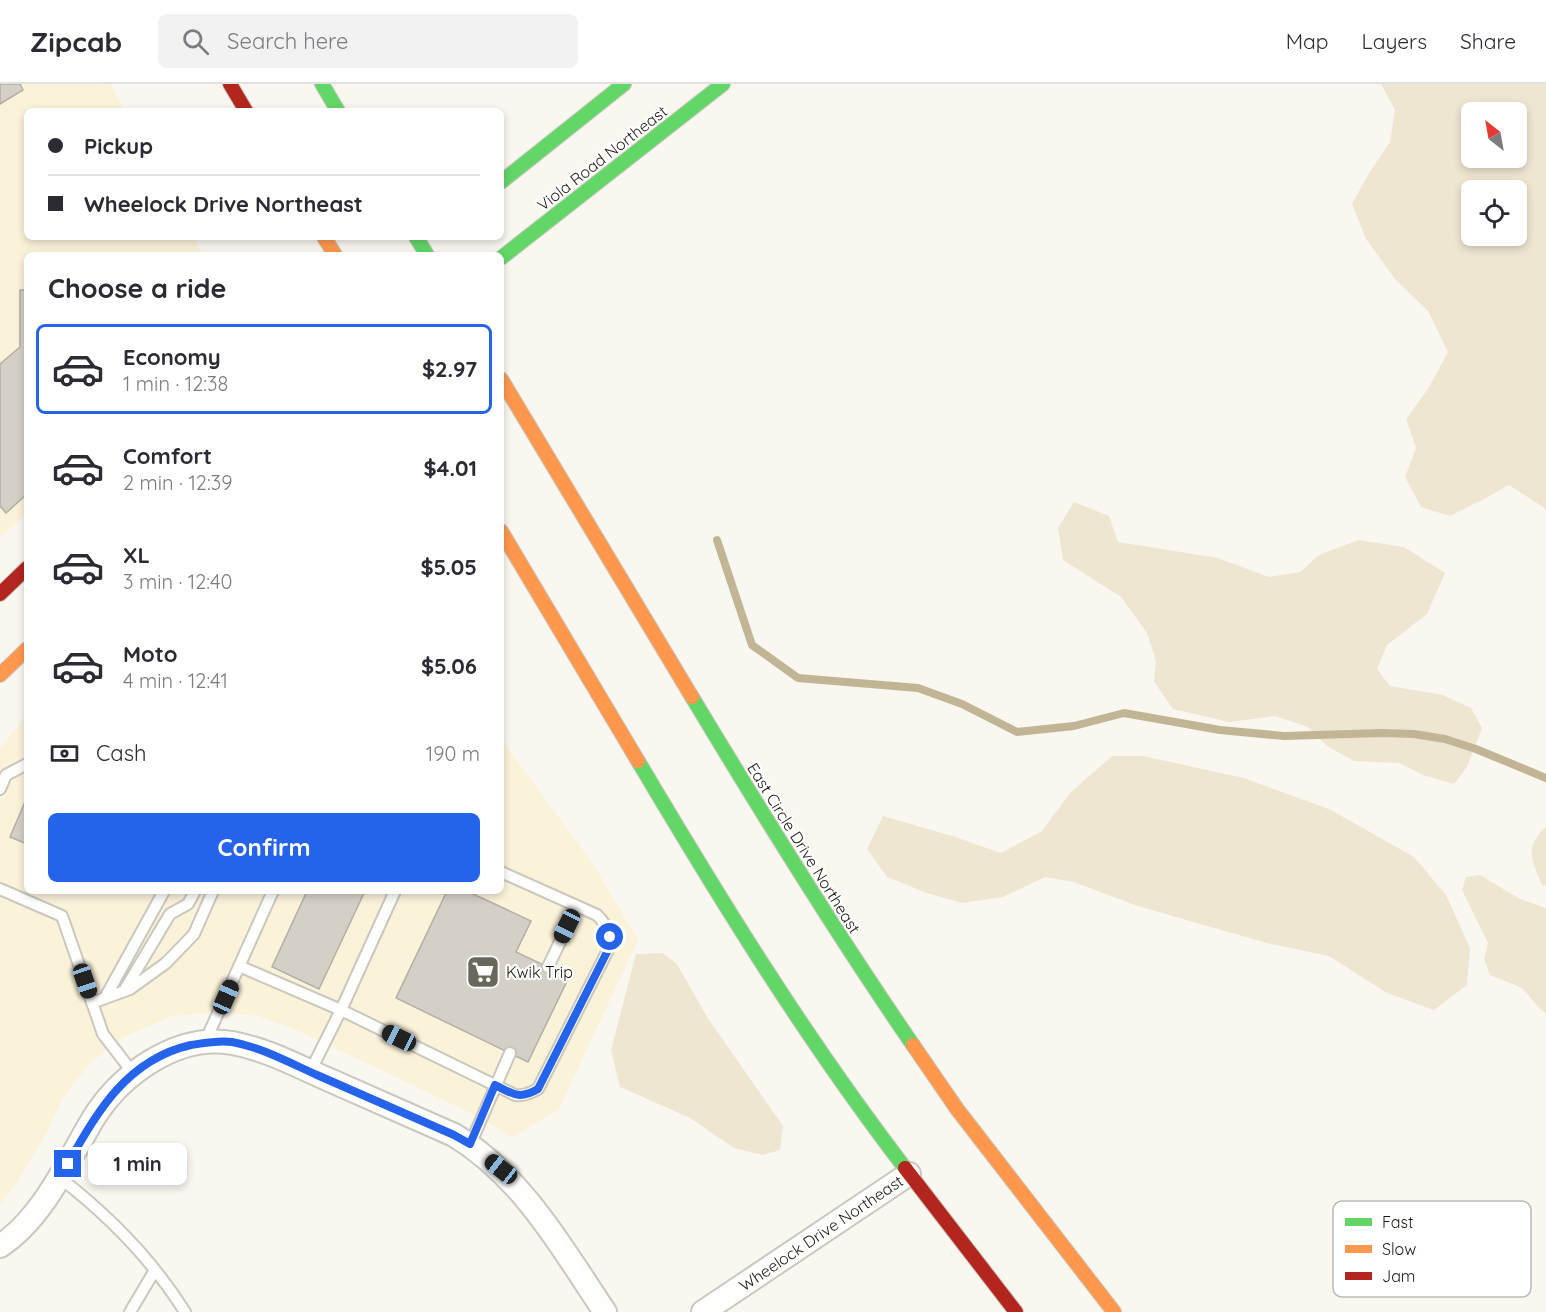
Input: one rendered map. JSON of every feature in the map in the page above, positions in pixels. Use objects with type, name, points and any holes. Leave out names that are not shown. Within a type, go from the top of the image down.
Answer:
[{"type":"main road","points":[[230,84],[244,108]]},
{"type":"main road","points":[[322,84],[336,108]]},
{"type":"main road","points":[[504,180],[624,84]]},
{"type":"main road","name":"Viola Road Northeast","points":[[504,256],[723,84]]},
{"type":"main road","name":"East Circle Drive Northeast","points":[[504,384],[767,821],[861,969],[957,1109],[1114,1312]]},
{"type":"main road","points":[[504,536],[747,941],[845,1086],[909,1174],[1016,1312]]},
{"type":"main road","points":[[0,594],[24,571]]},
{"type":"main road","points":[[0,675],[24,652]]},
{"type":"street","points":[[0,1246],[25,1225],[60,1178],[94,1117],[133,1073],[153,1059],[176,1048],[205,1042],[230,1042],[310,1072],[470,1144],[501,1169],[520,1190],[605,1312]]},
{"type":"street","name":"Wheelock Drive Northeast","points":[[704,1312],[909,1174]]},
{"type":"lane","points":[[0,789],[6,775],[24,766]]},
{"type":"lane","points":[[239,966],[341,1010],[515,1095],[522,1096],[538,1089],[608,950],[610,937],[605,923],[597,915],[504,873]]},
{"type":"lane","points":[[0,890],[62,916],[103,1034],[133,1073]]},
{"type":"lane","points":[[105,998],[162,894]]},
{"type":"lane","points":[[124,991],[170,914],[188,904],[193,894]]},
{"type":"lane","points":[[92,1003],[130,988],[166,963],[194,934],[212,894]]},
{"type":"lane","points":[[205,1042],[272,894]]},
{"type":"lane","points":[[310,1072],[394,894]]},
{"type":"lane","points":[[548,967],[577,906]]},
{"type":"lane","points":[[470,1144],[510,1053]]},
{"type":"lane","points":[[60,1178],[86,1198],[155,1270],[185,1312]]},
{"type":"lane","points":[[130,1312],[155,1270]]},
{"type":"shaded area","points":[[0,84],[110,84],[123,108],[24,108],[24,240],[196,240],[202,252],[24,252],[24,516],[0,538]]},
{"type":"shaded area","points":[[1381,84],[1546,84],[1546,509],[1509,485],[1450,516],[1421,507],[1405,477],[1416,448],[1406,419],[1428,389],[1448,352],[1428,311],[1395,279],[1366,239],[1352,204],[1390,142],[1395,110]]},
{"type":"shaded area","points":[[1074,502],[1109,516],[1118,542],[1218,558],[1269,577],[1300,572],[1319,555],[1358,540],[1404,547],[1445,573],[1427,614],[1387,645],[1377,669],[1390,686],[1443,695],[1471,708],[1482,728],[1467,767],[1454,784],[1423,775],[1399,763],[1354,761],[1327,746],[1308,727],[1275,716],[1229,722],[1173,709],[1154,682],[1156,661],[1147,633],[1121,597],[1063,560],[1058,528]]},
{"type":"shaded area","name":"Kwik Trip","points":[[24,719],[24,894],[504,894],[504,743],[593,864],[638,940],[559,1109],[512,1138],[481,1118],[299,1031],[258,1016],[219,1012],[172,1016],[124,1037],[90,1063],[64,1096],[45,1136],[14,1187],[0,1204],[0,748]]},
{"type":"shaded area","points":[[1112,756],[1143,756],[1244,778],[1331,810],[1414,857],[1446,895],[1470,948],[1467,985],[1434,1010],[1387,993],[1329,956],[1267,943],[1193,922],[1135,905],[1074,882],[1045,877],[1003,897],[962,903],[927,893],[887,877],[867,849],[883,816],[1001,853],[1042,831],[1070,793]]},
{"type":"shaded area","points":[[1546,827],[1546,886],[1542,885],[1535,868],[1532,848],[1534,841]]},
{"type":"shaded area","points":[[1480,875],[1520,899],[1546,908],[1546,1013],[1522,988],[1490,975],[1484,959],[1488,943],[1462,890],[1466,877]]},
{"type":"shaded area","points":[[663,953],[677,964],[707,1017],[783,1126],[780,1150],[763,1155],[734,1148],[690,1118],[620,1087],[611,1050],[636,954]]},
{"type":"building","points":[[0,84],[20,84],[23,90],[0,104]]},
{"type":"building","points":[[20,290],[24,290],[24,497],[6,513],[0,506],[0,364],[20,347]]},
{"type":"building","points":[[24,804],[24,843],[10,837]]},
{"type":"building","points":[[306,894],[364,894],[319,989],[272,967]]},
{"type":"building","name":"Kwik Trip","points":[[446,894],[473,894],[531,921],[516,952],[569,977],[528,1062],[396,998]]},
{"type":"waterway","points":[[717,540],[752,645],[798,678],[918,688],[962,704],[1017,732],[1074,726],[1124,713],[1220,730],[1284,736],[1414,734],[1445,739],[1476,749],[1546,778]]},
{"type":"traffic: fast","points":[[322,84],[336,108]]},
{"type":"traffic: fast","points":[[504,180],[624,84]]},
{"type":"traffic: fast","points":[[504,256],[723,84]]},
{"type":"traffic: fast","points":[[418,240],[425,252]]},
{"type":"traffic: fast","points":[[692,697],[800,873],[913,1045]]},
{"type":"traffic: fast","points":[[638,761],[766,969],[833,1070],[905,1168]]},
{"type":"traffic: slow","points":[[326,240],[333,252]]},
{"type":"traffic: slow","points":[[504,384],[692,697]]},
{"type":"traffic: slow","points":[[504,536],[638,761]]},
{"type":"traffic: slow","points":[[0,675],[24,652]]},
{"type":"traffic: slow","points":[[913,1045],[957,1109],[1114,1312]]},
{"type":"traffic: jam","points":[[230,84],[244,108]]},
{"type":"traffic: jam","points":[[0,594],[24,571]]},
{"type":"traffic: jam","points":[[905,1168],[1016,1312]]},
{"type":"place","name":"Kwik Trip","points":[[483,972]]},
{"type":"route","points":[[68,1164],[94,1117],[133,1073],[153,1059],[176,1048],[205,1042],[230,1042],[270,1055],[470,1144],[495,1085],[522,1096],[538,1089],[608,950],[610,937]]}]
